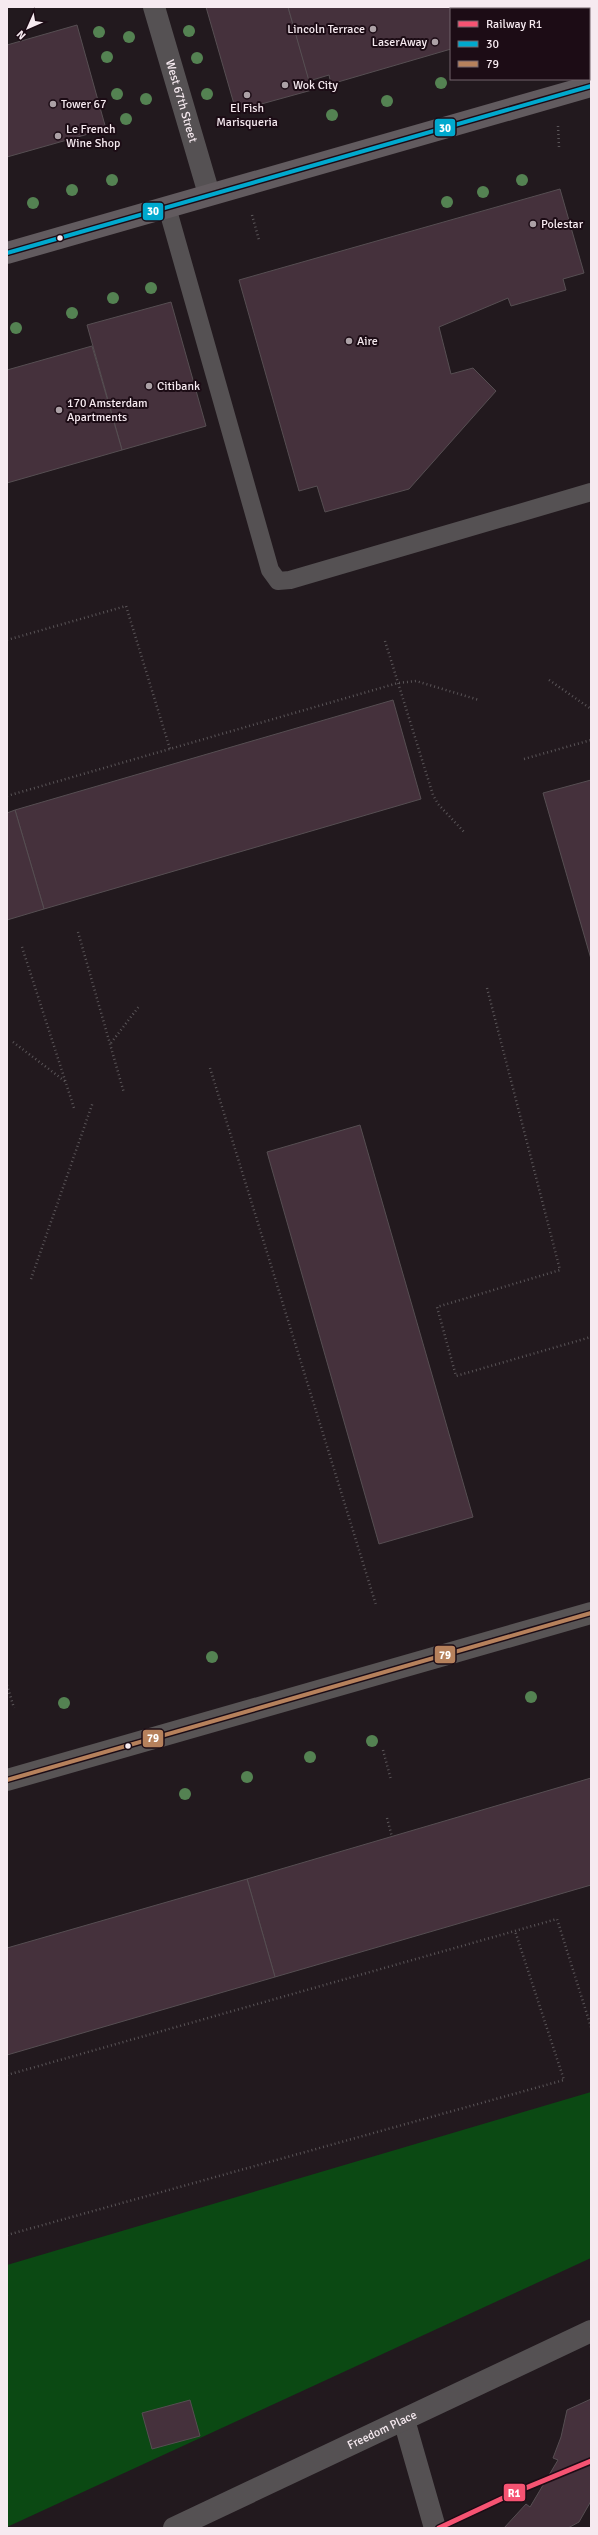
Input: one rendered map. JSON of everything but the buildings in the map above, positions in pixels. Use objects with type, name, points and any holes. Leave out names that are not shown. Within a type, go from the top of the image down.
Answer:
[{"type":"main road","points":[[7,253],[591,86]]},
{"type":"main road","points":[[7,1780],[591,1613]]},
{"type":"street","name":"West 67th Street","points":[[154,7],[209,194]]},
{"type":"street","name":"Freedom Place","points":[[174,2528],[591,2331]]},
{"type":"street","points":[[404,2420],[435,2528]]},
{"type":"lane","points":[[167,207],[270,570],[278,581],[290,580],[591,492]]},
{"type":"path","points":[[557,120],[559,147]]},
{"type":"path","points":[[252,215],[259,240]]},
{"type":"path","points":[[7,640],[126,606],[170,748]]},
{"type":"path","points":[[385,641],[433,794],[438,804],[465,833]]},
{"type":"path","points":[[549,680],[591,709]]},
{"type":"path","points":[[7,796],[398,682],[416,682],[479,700]]},
{"type":"path","points":[[524,759],[591,740]]},
{"type":"path","points":[[78,932],[124,1093]]},
{"type":"path","points":[[22,947],[74,1108]]},
{"type":"path","points":[[487,988],[560,1270],[437,1307],[456,1376],[591,1337]]},
{"type":"path","points":[[110,1044],[140,1005]]},
{"type":"path","points":[[13,1042],[66,1082]]},
{"type":"path","points":[[210,1068],[376,1604]]},
{"type":"path","points":[[31,1279],[93,1102]]},
{"type":"path","points":[[7,1684],[14,1708]]},
{"type":"path","points":[[383,1750],[391,1780]]},
{"type":"path","points":[[387,1818],[392,1837]]},
{"type":"path","points":[[7,2075],[557,1919],[591,2026]]},
{"type":"path","points":[[7,2235],[564,2080],[514,1931]]},
{"type":"green space","points":[[591,2092],[591,2258],[7,2527],[7,2265]]},
{"type":"rail line","name":"R1","points":[[439,2528],[516,2492],[591,2461]]},
{"type":"transit line","name":"30","points":[[7,253],[591,86]]},
{"type":"transit line","name":"79","points":[[7,1780],[591,1613]]},
{"type":"place","name":"Lincoln Terrace","points":[[373,29]]},
{"type":"place","name":"LaserAway","points":[[435,42]]},
{"type":"place","name":"Wok City","points":[[285,85]]},
{"type":"place","name":"El Fish Marisqueria","points":[[247,95]]},
{"type":"place","name":"Tower 67","points":[[53,104]]},
{"type":"place","name":"Le French Wine Shop","points":[[58,136]]},
{"type":"place","name":"Polestar","points":[[533,224]]},
{"type":"place","name":"Aire","points":[[349,341]]},
{"type":"place","name":"Citibank","points":[[149,386]]},
{"type":"place","name":"170 Amsterdam Apartments","points":[[59,410]]}]
